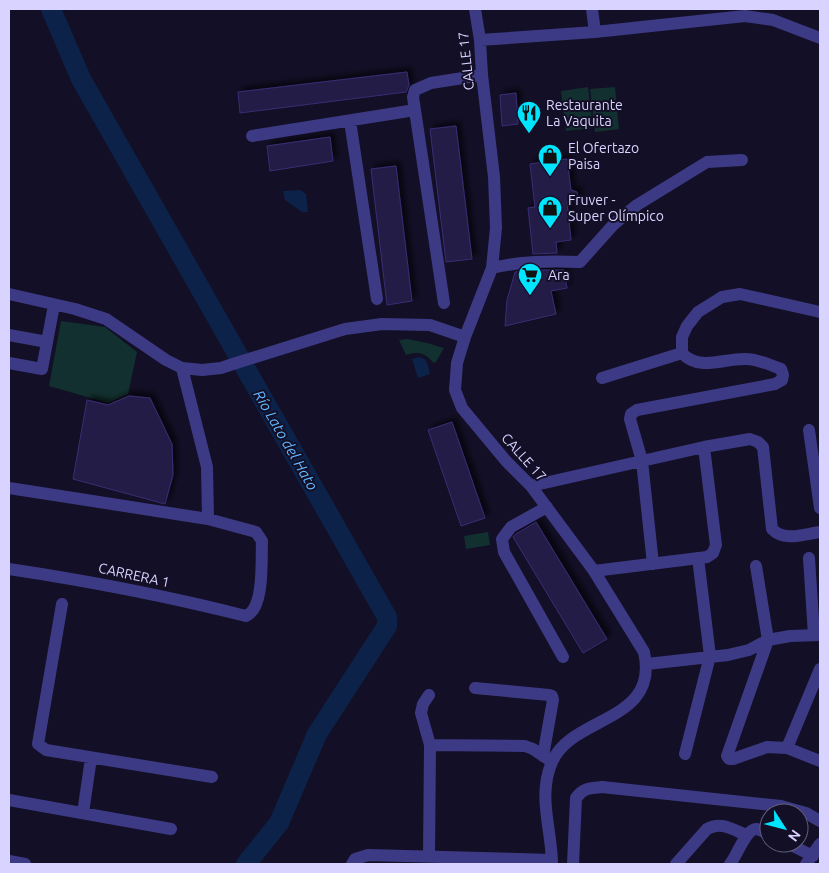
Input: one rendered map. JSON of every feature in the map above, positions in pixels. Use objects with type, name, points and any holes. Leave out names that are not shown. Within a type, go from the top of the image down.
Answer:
[{"type":"street","name":"CALLE 17","points":[[475,9],[480,40],[482,75],[494,178],[496,228],[492,268],[457,362],[455,390],[462,408],[506,461],[531,486],[594,571],[644,652],[647,664]]},
{"type":"street","points":[[592,9],[596,32]]},
{"type":"street","points":[[480,40],[596,32],[745,16],[773,20],[820,38]]},
{"type":"street","points":[[444,303],[413,97],[415,90],[431,83],[482,75]]},
{"type":"street","points":[[252,136],[415,110]]},
{"type":"street","points":[[350,121],[377,299]]},
{"type":"street","points":[[492,268],[547,261],[580,262],[614,224],[637,205],[707,162],[742,160]]},
{"type":"street","points":[[9,294],[75,309],[106,319],[166,360],[182,368],[202,370],[221,368],[305,340],[345,329],[382,324],[430,325],[465,338]]},
{"type":"street","points":[[653,564],[642,461],[630,419],[631,414],[637,410],[767,387],[782,380],[784,374],[781,369],[747,359],[697,364],[689,361],[682,353],[682,337],[687,326],[698,312],[722,297],[740,294],[820,312]]},
{"type":"street","points":[[9,363],[42,369],[54,305]]},
{"type":"street","points":[[9,335],[47,342]]},
{"type":"street","points":[[602,378],[682,353]]},
{"type":"street","points":[[9,488],[208,519],[207,467],[182,368]]},
{"type":"street","points":[[809,430],[820,508]]},
{"type":"street","points":[[531,486],[704,446],[750,439],[764,447],[772,529],[777,535],[784,537],[820,532]]},
{"type":"street","points":[[594,571],[707,557],[713,553],[716,545],[704,446]]},
{"type":"street","points":[[547,507],[511,526],[502,538],[504,552],[563,656]]},
{"type":"street","name":"CARRERA 1","points":[[9,569],[88,581],[190,602],[246,616],[251,614],[258,602],[260,590],[262,541],[256,532],[208,519]]},
{"type":"street","points":[[685,754],[710,656],[698,558]]},
{"type":"street","points":[[547,759],[568,742],[624,708],[635,698],[644,684],[647,664],[728,655],[749,650],[768,640],[790,636],[817,635],[810,558]]},
{"type":"street","points":[[756,566],[768,640],[727,756],[729,759],[733,759],[767,747],[787,748],[820,761]]},
{"type":"street","points":[[62,604],[38,744],[46,750],[212,777]]},
{"type":"street","points":[[787,748],[820,669]]},
{"type":"street","points":[[352,864],[355,859],[368,855],[552,862],[545,797],[552,696],[475,688]]},
{"type":"street","points":[[429,695],[423,704],[421,713],[430,745],[429,856]]},
{"type":"street","points":[[430,745],[525,746],[533,748],[547,759]]},
{"type":"street","points":[[83,813],[90,758]]},
{"type":"street","points":[[572,864],[576,798],[586,788],[602,787],[781,806],[806,813],[820,821]]},
{"type":"street","points":[[9,800],[171,828]]},
{"type":"street","points":[[676,864],[707,829],[713,826],[722,824],[746,835]]},
{"type":"street","points":[[732,864],[746,835],[754,829],[759,831]]},
{"type":"street","points":[[809,860],[820,844]]},
{"type":"street","points":[[9,861],[25,864]]},
{"type":"green space","points":[[588,87],[593,128],[566,131],[561,91]]},
{"type":"green space","points":[[615,87],[619,129],[595,132],[590,89]]},
{"type":"green space","points":[[61,321],[105,327],[137,352],[128,394],[108,403],[49,386]]},
{"type":"green space","points":[[408,339],[444,348],[434,363],[422,354],[406,355],[399,340]]},
{"type":"green space","points":[[488,532],[490,545],[466,549],[464,536]]},
{"type":"water","points":[[300,190],[306,194],[308,212],[302,212],[285,200],[283,191]]},
{"type":"water","points":[[419,357],[426,361],[430,374],[418,378],[412,359]]},
{"type":"building","points":[[407,72],[409,85],[406,92],[240,113],[238,92]]},
{"type":"building","points":[[516,93],[518,124],[502,126],[500,95]]},
{"type":"building","points":[[456,126],[472,259],[446,262],[430,129]]},
{"type":"building","points":[[330,137],[333,161],[270,171],[267,146]]},
{"type":"building","points":[[567,159],[571,190],[577,192],[578,201],[567,202],[571,240],[556,242],[557,253],[533,254],[528,208],[535,207],[530,164]]},
{"type":"building","points":[[396,166],[412,301],[387,305],[371,169]]},
{"type":"building","name":"Ara","points":[[564,270],[567,288],[551,291],[556,314],[505,326],[507,300],[515,272]]},
{"type":"building","points":[[129,396],[150,398],[172,444],[173,475],[165,504],[73,479],[87,400],[108,405]]},
{"type":"building","points":[[452,422],[485,518],[461,526],[428,430]]},
{"type":"building","points":[[536,522],[607,639],[583,653],[513,537]]},
{"type":"waterway","name":"Río Lato del Hato","points":[[51,9],[81,79],[387,617],[387,626],[317,734],[279,823],[246,864]]},
{"type":"place","name":"Restaurante La Vaquita","points":[[529,134]]},
{"type":"place","name":"El Ofertazo Paisa","points":[[550,177]]},
{"type":"place","name":"Fruver - Super Olímpico","points":[[550,229]]},
{"type":"place","name":"Ara","points":[[530,296]]}]
